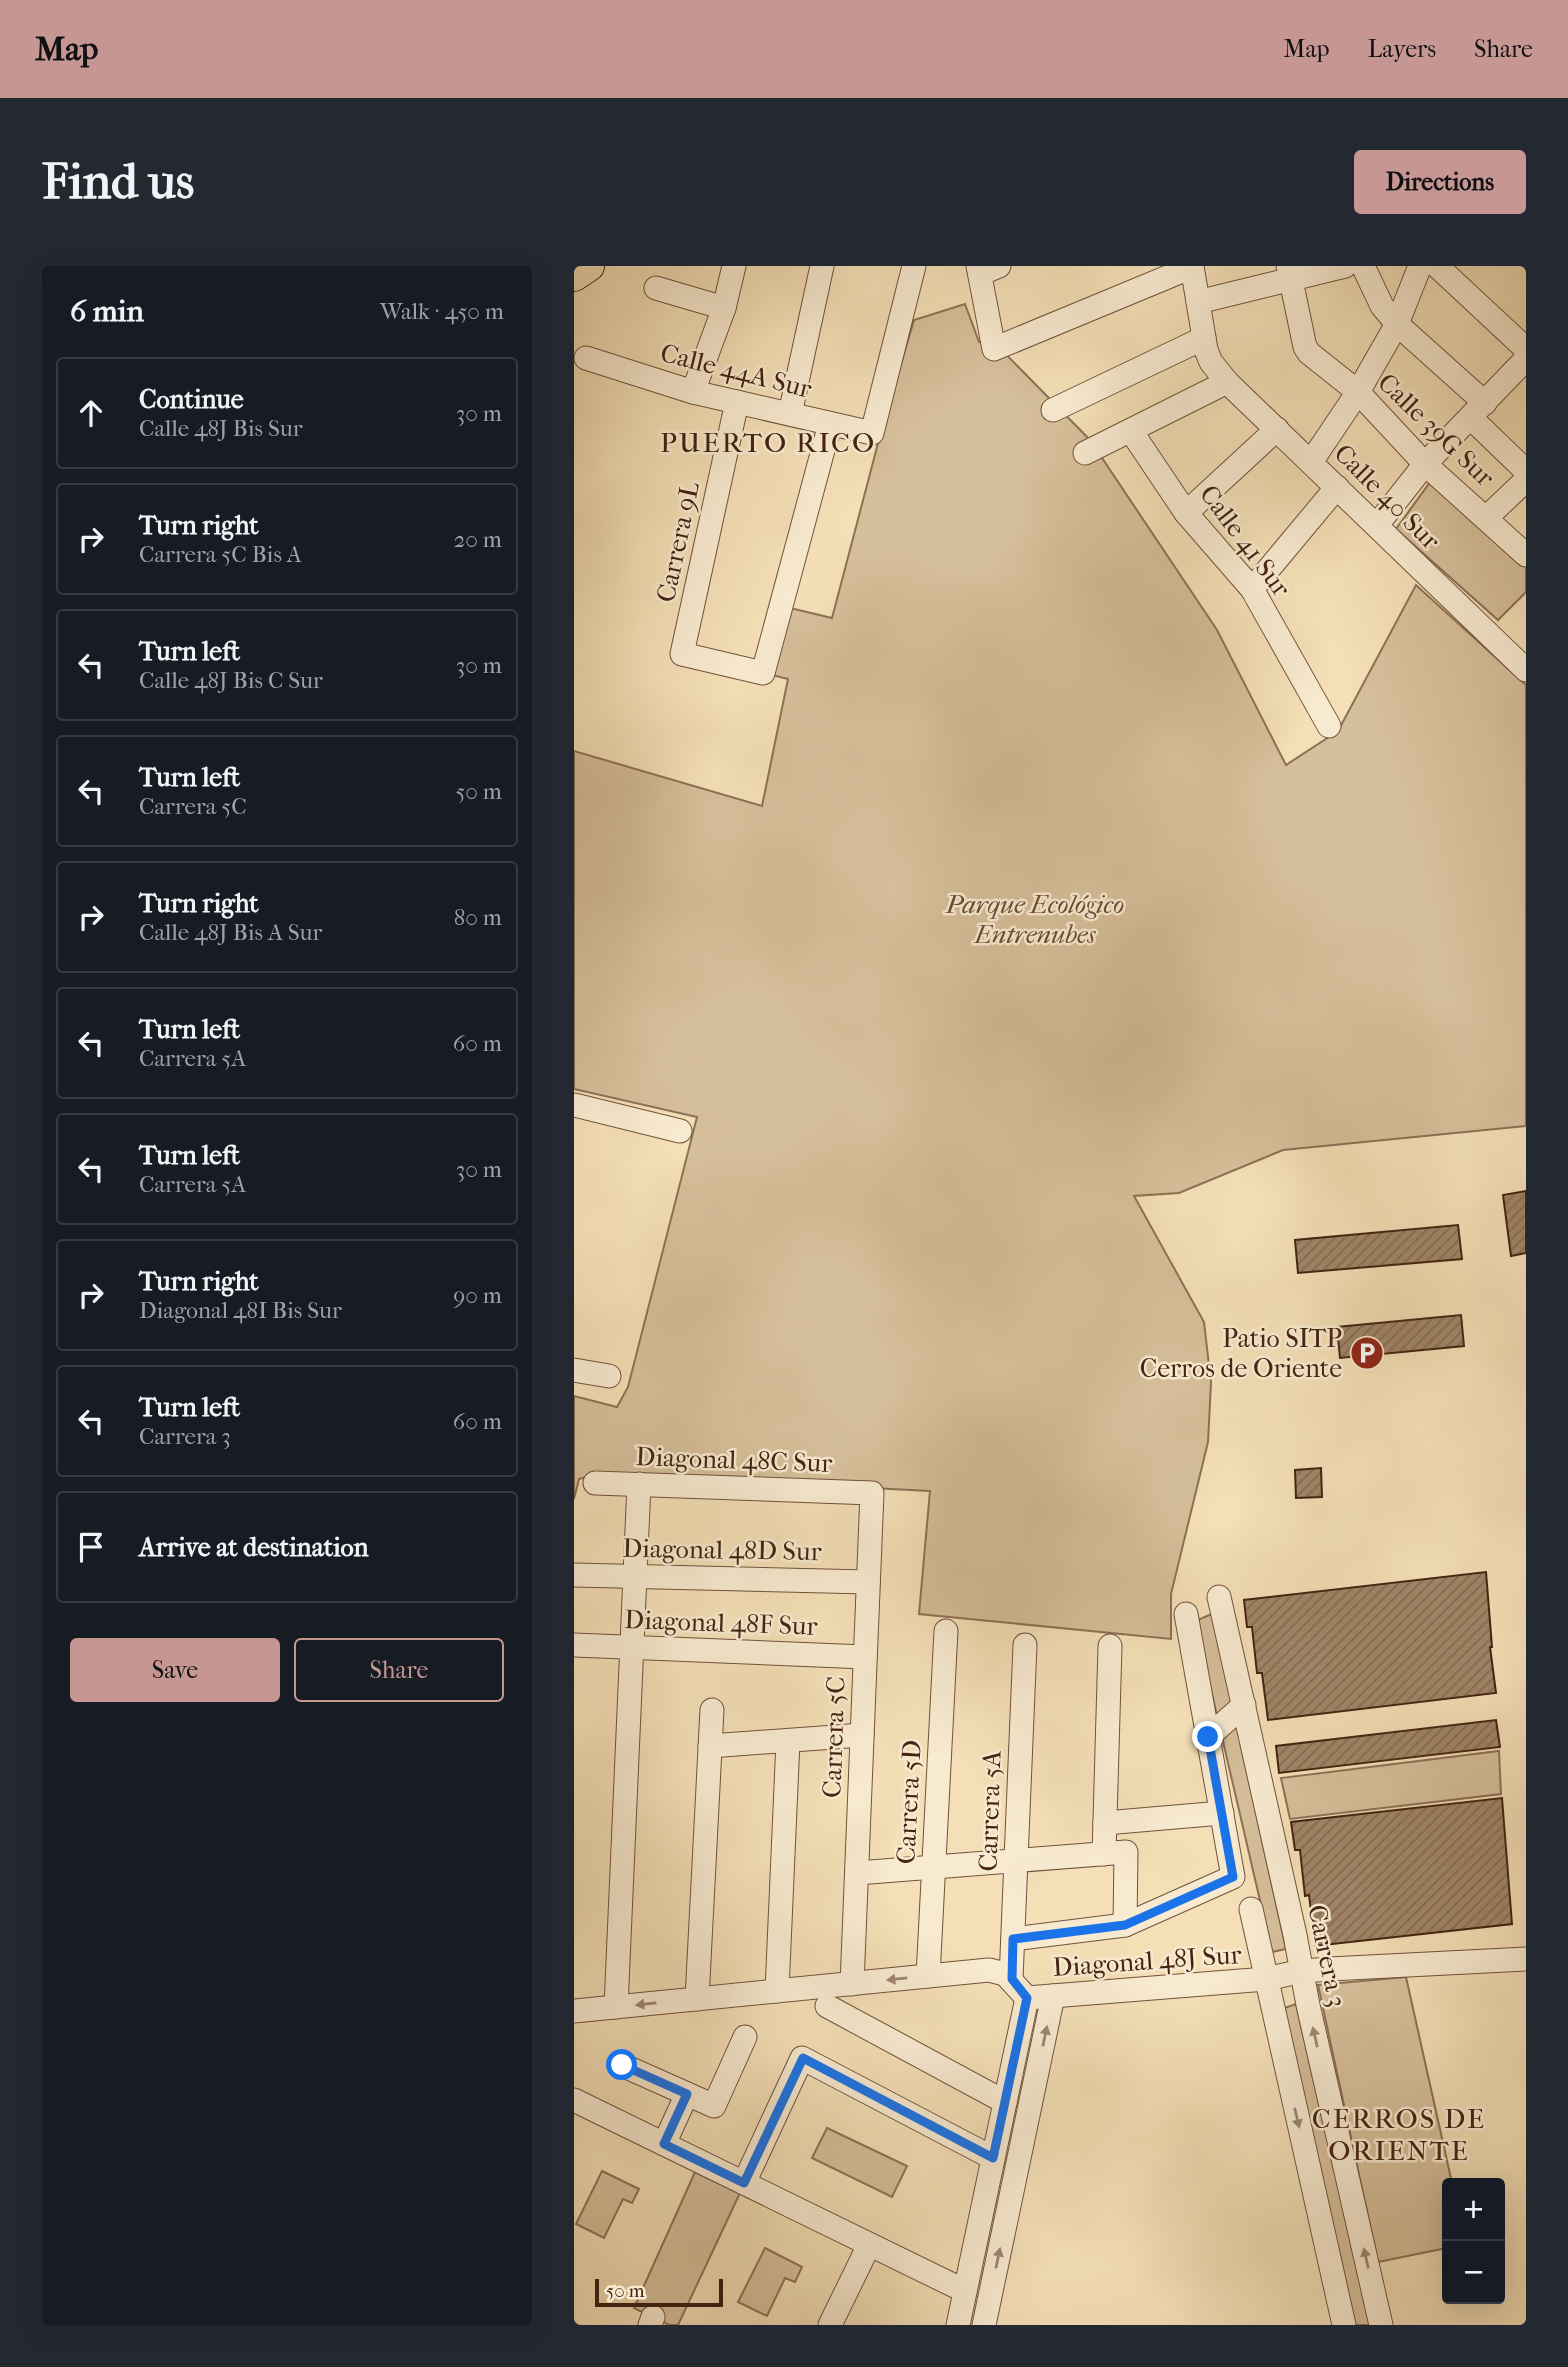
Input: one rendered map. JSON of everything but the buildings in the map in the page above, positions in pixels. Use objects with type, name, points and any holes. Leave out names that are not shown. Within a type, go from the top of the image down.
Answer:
[{"type":"main road","points":[[574,276],[589,266]]},
{"type":"street","points":[[693,392],[724,308],[734,266]]},
{"type":"street","points":[[790,414],[822,266]]},
{"type":"street","name":"Calle 44A Sur","points":[[586,358],[693,392],[872,433],[914,266]]},
{"type":"street","points":[[986,269],[994,349],[1192,266],[1204,338],[1053,410]]},
{"type":"street","points":[[1198,302],[1289,272],[1345,266]]},
{"type":"street","points":[[1363,266],[1382,306],[1478,410],[1526,471]]},
{"type":"street","points":[[1311,462],[1397,324],[1420,266]]},
{"type":"street","points":[[1437,266],[1526,349]]},
{"type":"street","name":"Calle 39G Sur","points":[[1289,272],[1305,346],[1309,353],[1357,392],[1425,464],[1526,555]]},
{"type":"street","points":[[656,288],[724,308]]},
{"type":"street","name":"Calle 40 Sur","points":[[1204,338],[1211,362],[1227,382],[1526,670]]},
{"type":"street","points":[[1377,525],[1425,464],[1526,359]]},
{"type":"street","points":[[1085,453],[1227,382]]},
{"type":"street","name":"Carrera 9L","points":[[737,402],[682,654],[763,673],[830,424]]},
{"type":"street","points":[[1186,513],[1277,429]]},
{"type":"street","name":"Calle 41 Sur","points":[[1131,431],[1186,513],[1252,589],[1329,726]]},
{"type":"street","points":[[1486,518],[1526,480]]},
{"type":"street","points":[[1252,589],[1337,487]]},
{"type":"street","points":[[574,1105],[680,1131]]},
{"type":"street","points":[[574,1370],[609,1376]]},
{"type":"street","name":"Diagonal 48C Sur","points":[[595,1483],[872,1493]]},
{"type":"street","points":[[616,2007],[639,1484]]},
{"type":"street","name":"Carrera 5C","points":[[852,1984],[872,1493]]},
{"type":"street","name":"Diagonal 48D Sur","points":[[574,1575],[868,1582]]},
{"type":"street","name":"Carrera 3","points":[[1219,1597],[1381,2325]]},
{"type":"street","points":[[1013,1939],[1125,1925],[1233,1877],[1186,1614]]},
{"type":"street","name":"Carrera 5D","points":[[928,1976],[946,1631]]},
{"type":"street","name":"Diagonal 48F Sur","points":[[574,1645],[865,1657]]},
{"type":"street","name":"Carrera 5A","points":[[1012,1979],[1025,1645]]},
{"type":"street","points":[[1110,1647],[1105,1823],[1115,1853],[1125,1925]]},
{"type":"street","points":[[1208,1737],[1244,1705]]},
{"type":"street","points":[[697,1999],[712,1710]]},
{"type":"street","points":[[710,1746],[862,1735]]},
{"type":"street","points":[[777,1991],[788,1741]]},
{"type":"street","points":[[1105,1823],[1222,1813]]},
{"type":"street","points":[[857,1873],[1115,1853]]},
{"type":"street","points":[[1251,1909],[1344,2325]]},
{"type":"street","name":"Diagonal 48J Sur","points":[[1012,1979],[1027,1998],[1266,1979],[1302,1971],[1526,1959]]},
{"type":"street","points":[[574,2011],[989,1970],[998,1971],[1012,1979]]},
{"type":"street","points":[[984,2325],[1053,1996]]},
{"type":"street","points":[[958,2325],[1027,1998]]},
{"type":"street","points":[[827,2006],[1005,2102]]},
{"type":"street","points":[[622,2065],[714,2106],[746,2037]]},
{"type":"street","points":[[744,2183],[803,2058],[993,2158]]},
{"type":"street","points":[[664,2144],[687,2094]]},
{"type":"street","points":[[575,2103],[965,2291]]},
{"type":"street","points":[[830,2325],[869,2245]]},
{"type":"green space","name":"Parque Ecológico Entrenubes","points":[[965,304],[979,342],[990,338],[1090,440],[1217,630],[1286,765],[1338,731],[1416,585],[1526,685],[1526,1126],[1283,1150],[1179,1193],[1134,1196],[1204,1322],[1211,1383],[1208,1442],[1171,1594],[1171,1639],[919,1614],[930,1491],[597,1474],[579,1479],[574,1499],[574,1396],[617,1407],[628,1387],[697,1117],[574,1089],[574,751],[762,806],[788,679],[768,674],[786,607],[832,618],[881,432],[914,320]]},
{"type":"green space","points":[[1436,474],[1526,559],[1526,592],[1498,620],[1396,529]]},
{"type":"green space","points":[[1212,1614],[1286,1949],[1272,1952],[1195,1621]]},
{"type":"green space","points":[[1499,1751],[1501,1794],[1290,1819],[1281,1778]]},
{"type":"green space","points":[[1406,1977],[1451,2178],[1442,2178],[1442,2249],[1378,2262],[1318,1985]]},
{"type":"green space","points":[[1296,2004],[1370,2325],[1353,2325],[1282,2009]]},
{"type":"green space","points":[[827,2128],[907,2166],[892,2197],[812,2158]]},
{"type":"green space","points":[[602,2171],[639,2189],[632,2203],[623,2199],[604,2238],[576,2224]]},
{"type":"green space","points":[[695,2172],[740,2193],[678,2325],[669,2325],[634,2308]]},
{"type":"green space","points":[[765,2248],[802,2267],[795,2282],[785,2278],[767,2316],[738,2302]]},
{"type":"place","name":"Patio SITP Cerros de Oriente","points":[[1367,1353]]},
{"type":"district","name":"PUERTO RICO","points":[[768,442]]},
{"type":"district","name":"CERROS DE ORIENTE","points":[[1399,2134]]},
{"type":"route","points":[[622,2065],[687,2094],[664,2144],[744,2183],[803,2058],[993,2158],[1027,1998],[1012,1979],[1013,1939],[1125,1925],[1233,1877],[1208,1737]]}]
